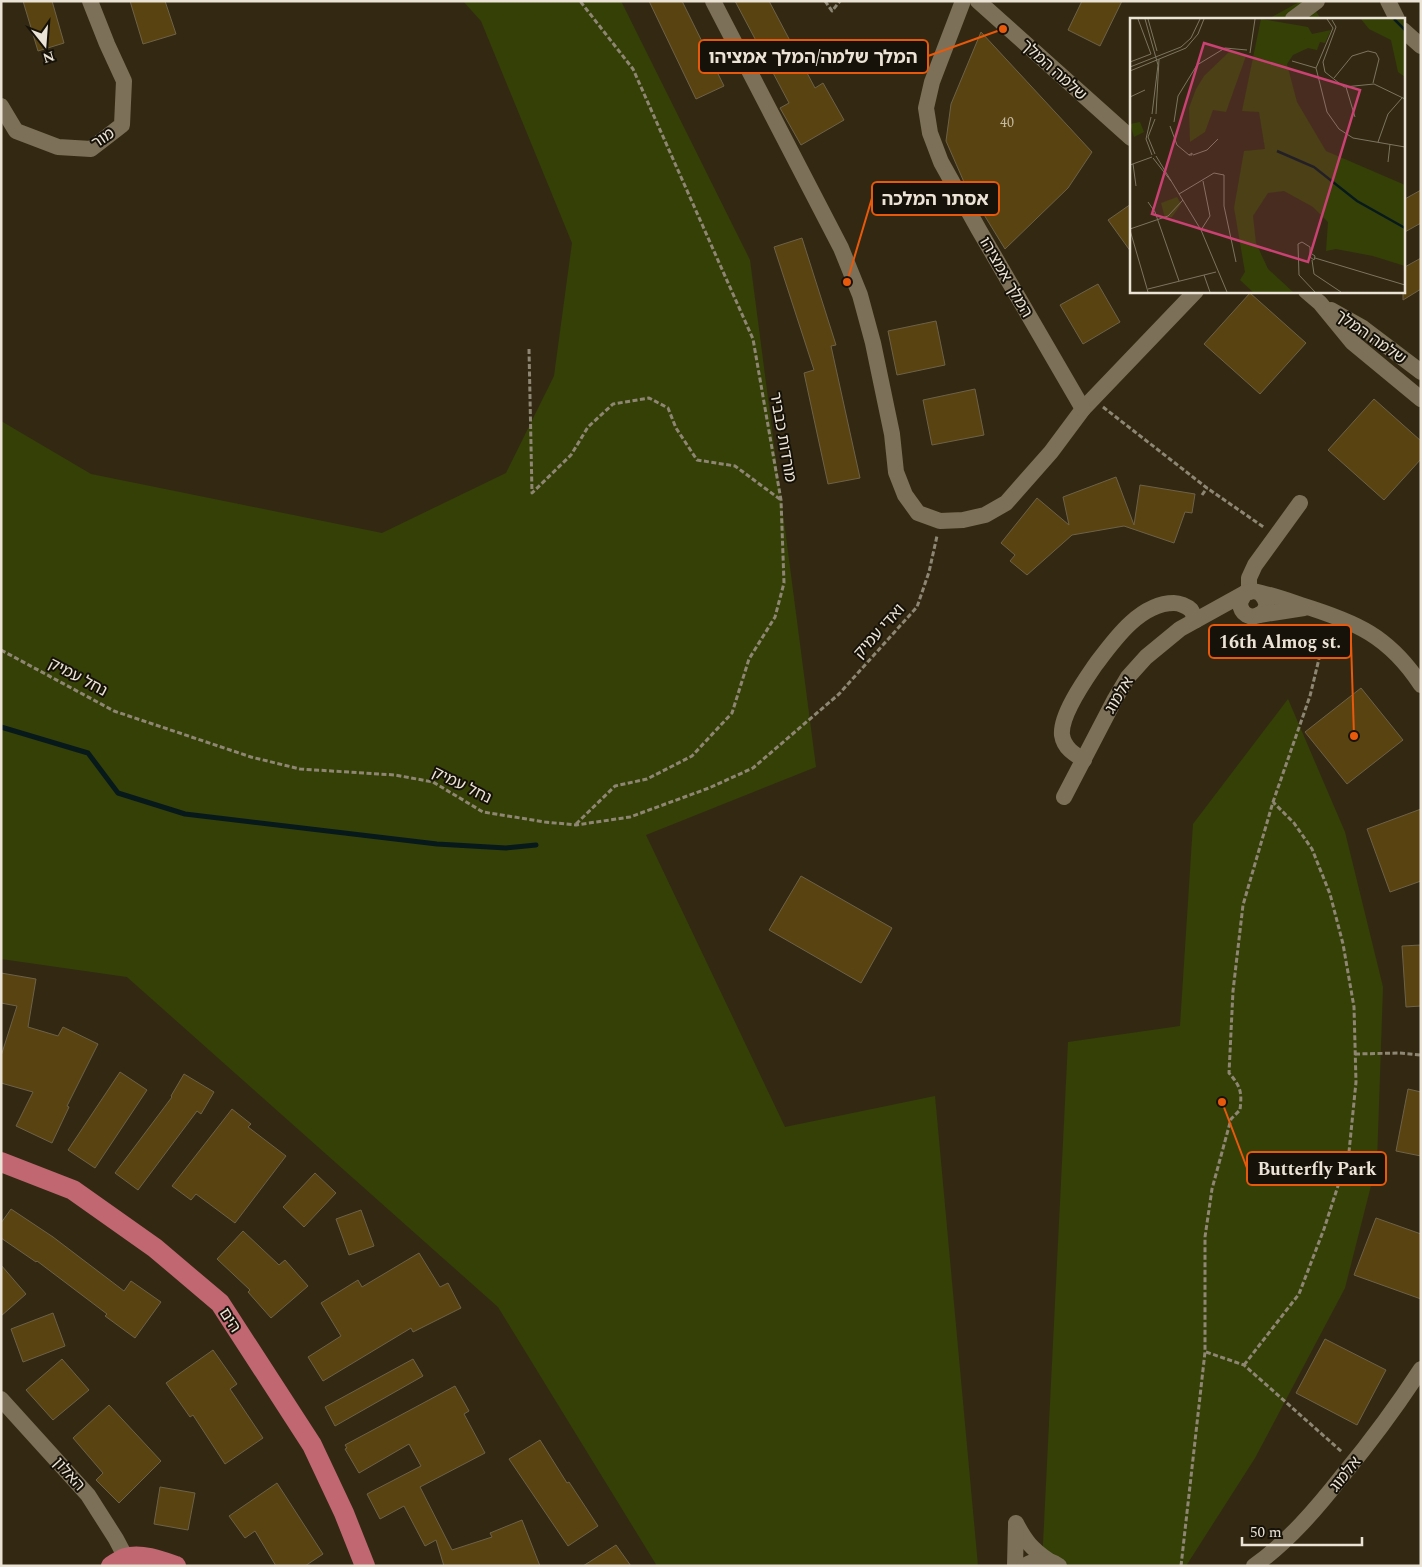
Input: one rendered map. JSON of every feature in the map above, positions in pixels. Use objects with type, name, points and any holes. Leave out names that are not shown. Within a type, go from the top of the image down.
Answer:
[{"type":"main road","name":"הים","points":[[1,1162],[73,1190],[155,1248],[220,1303],[312,1445],[344,1513],[364,1566]]},
{"type":"main road","points":[[119,1562],[155,1559],[176,1566]]},
{"type":"street","name":"מור","points":[[1,106],[16,131],[58,147],[91,149],[122,125],[124,81],[90,1]]},
{"type":"street","points":[[713,1],[841,248],[860,295],[873,343],[892,434],[896,472],[904,495],[918,513],[940,521],[963,520],[985,515],[1006,503],[1051,452],[1088,404],[1195,292]]},
{"type":"street","name":"המלך אמציהו","points":[[963,1],[932,82],[926,108],[930,133],[941,162],[979,230],[1088,404]]},
{"type":"street","name":"שלמה המלך","points":[[978,1],[1130,137]]},
{"type":"street","points":[[1294,18],[1317,1]]},
{"type":"street","points":[[1388,1],[1396,18]]},
{"type":"street","points":[[1404,31],[1421,46]]},
{"type":"street","name":"שלמה המלך","points":[[1307,292],[1320,303],[1362,328],[1421,372]]},
{"type":"street","name":"שלמה המלך","points":[[1320,303],[1352,342],[1421,399]]},
{"type":"street","points":[[1252,593],[1249,578],[1251,572],[1260,556],[1300,503]]},
{"type":"street","points":[[1252,593],[1265,599],[1266,606],[1263,612],[1253,616],[1241,610],[1240,606],[1241,599],[1252,593],[1330,614],[1368,632],[1389,646],[1412,671],[1421,685]]},
{"type":"street","name":"אלמוג","points":[[1064,797],[1115,699],[1128,677],[1146,657],[1180,629],[1252,593]]},
{"type":"street","points":[[1084,760],[1070,750],[1064,742],[1062,734],[1063,723],[1080,686],[1117,636],[1152,607],[1164,603],[1178,603],[1190,609],[1200,619],[1221,616],[1253,616],[1308,608]]},
{"type":"street","name":"אלמוג","points":[[1254,1566],[1296,1529],[1354,1462],[1401,1400],[1421,1369]]},
{"type":"street","name":"האלון","points":[[1,1399],[88,1495],[116,1539],[119,1562]]},
{"type":"street","points":[[1015,1566],[1016,1523],[1025,1540],[1034,1550],[1054,1563]]},
{"type":"street","points":[[1024,1566],[1039,1560],[1054,1563]]},
{"type":"path","name":"מורדות כבביר","points":[[576,825],[615,786],[647,778],[692,756],[732,713],[749,659],[775,617],[784,583],[781,500],[753,340],[633,69],[580,1]]},
{"type":"path","points":[[825,1],[832,11],[840,1]]},
{"type":"path","points":[[529,350],[532,493],[571,455],[588,427],[613,404],[649,398],[668,408],[676,428],[697,460],[735,466],[781,500]]},
{"type":"path","points":[[1088,404],[1275,536]]},
{"type":"path","points":[[1202,495],[1208,488]]},
{"type":"path","name":"ואדי עמיק","points":[[839,694],[916,608],[929,572],[940,521]]},
{"type":"path","points":[[1181,1566],[1206,1352],[1205,1237],[1212,1189],[1231,1119],[1240,1110],[1241,1104],[1240,1085],[1229,1073],[1233,991],[1243,905],[1272,802],[1310,696],[1330,614]]},
{"type":"path","name":"נחל עמיק","points":[[1,650],[114,710],[251,757],[300,769],[395,775],[433,782],[483,812],[576,825],[630,817],[709,788],[753,768],[839,694]]},
{"type":"path","points":[[1244,1365],[1299,1294],[1324,1229],[1349,1152],[1356,1082],[1354,1007],[1343,944],[1330,894],[1312,849],[1294,823],[1272,802]]},
{"type":"path","points":[[1355,1054],[1421,1055]]},
{"type":"path","points":[[1206,1352],[1244,1365],[1354,1462]]},
{"type":"green space","points":[[463,1],[621,1],[750,260],[816,767],[646,835],[785,1127],[935,1096],[978,1566],[657,1566],[498,1307],[127,977],[1,959],[1,421],[91,474],[382,533],[506,473],[554,376],[572,243],[481,21]]},
{"type":"green space","points":[[1301,1],[1309,1],[1320,18],[1270,18]]},
{"type":"green space","points":[[1288,699],[1345,832],[1383,987],[1377,1162],[1345,1288],[1255,1458],[1186,1566],[1071,1566],[1042,1564],[1068,1042],[1180,1026],[1193,824]]},
{"type":"building","points":[[23,1],[52,1],[64,43],[38,51]]},
{"type":"building","points":[[130,1],[165,1],[176,34],[143,44]]},
{"type":"building","points":[[649,1],[682,1],[724,86],[696,99]]},
{"type":"building","points":[[735,1],[769,1],[815,88],[823,83],[844,120],[801,145],[780,108],[789,103]]},
{"type":"building","points":[[1082,1],[1122,1],[1100,46],[1068,30]]},
{"type":"building","points":[[981,32],[1092,152],[1068,188],[1005,249],[964,182],[946,141],[951,104]]},
{"type":"building","points":[[1421,190],[1421,223],[1404,232],[1404,199]]},
{"type":"building","points":[[1130,205],[1130,251],[1108,220]]},
{"type":"building","points":[[802,238],[836,345],[831,346],[860,478],[828,484],[804,373],[814,370],[774,247]]},
{"type":"building","points":[[1421,258],[1421,289],[1403,300],[1404,292],[1404,267]]},
{"type":"building","points":[[1098,284],[1120,322],[1083,344],[1060,305]]},
{"type":"building","points":[[1250,293],[1306,343],[1260,394],[1204,344]]},
{"type":"building","points":[[936,321],[945,365],[897,375],[888,331]]},
{"type":"building","points":[[975,389],[984,435],[932,445],[923,400]]},
{"type":"building","points":[[1374,399],[1421,441],[1421,459],[1384,500],[1328,450]]},
{"type":"building","points":[[1116,477],[1134,525],[1140,485],[1195,494],[1192,513],[1185,512],[1174,543],[1124,526],[1072,535],[1027,575],[1010,561],[1015,555],[1001,543],[1037,498],[1069,525],[1063,497]]},
{"type":"building","points":[[1361,688],[1403,740],[1347,784],[1305,732]]},
{"type":"building","points":[[1421,809],[1421,881],[1390,892],[1367,829]]},
{"type":"building","points":[[801,876],[892,928],[861,983],[769,930]]},
{"type":"building","points":[[1421,945],[1421,1006],[1406,1007],[1402,946]]},
{"type":"building","points":[[1,973],[36,979],[28,1027],[58,1036],[63,1027],[98,1044],[67,1106],[69,1107],[52,1143],[16,1126],[33,1092],[1,1083],[1,1056],[17,1006],[1,1003]]},
{"type":"building","points":[[120,1072],[147,1090],[95,1168],[68,1150]]},
{"type":"building","points":[[184,1074],[214,1092],[201,1114],[197,1111],[138,1190],[115,1173],[172,1097]]},
{"type":"building","points":[[1408,1089],[1421,1092],[1421,1156],[1396,1151]]},
{"type":"building","points":[[232,1109],[251,1124],[248,1127],[286,1156],[235,1223],[196,1194],[191,1200],[172,1186]]},
{"type":"building","points":[[315,1173],[336,1193],[304,1227],[283,1207]]},
{"type":"building","points":[[11,1209],[53,1237],[124,1291],[131,1281],[161,1302],[135,1338],[105,1316],[107,1314],[37,1261],[1,1238],[1,1223]]},
{"type":"building","points":[[361,1210],[374,1246],[349,1255],[336,1219]]},
{"type":"building","points":[[1376,1218],[1421,1234],[1421,1299],[1354,1275]]},
{"type":"building","points":[[243,1231],[279,1265],[285,1260],[308,1286],[271,1318],[248,1292],[250,1290],[217,1259]]},
{"type":"building","points":[[419,1253],[440,1287],[448,1283],[461,1308],[413,1332],[411,1328],[323,1381],[308,1357],[341,1336],[321,1303],[358,1280],[362,1287]]},
{"type":"building","points":[[1,1265],[26,1294],[1,1316]]},
{"type":"building","points":[[53,1313],[65,1346],[23,1362],[11,1329]]},
{"type":"building","points":[[1325,1339],[1386,1370],[1357,1425],[1296,1393]]},
{"type":"building","points":[[213,1350],[237,1384],[230,1389],[263,1438],[225,1464],[193,1415],[190,1417],[166,1383]]},
{"type":"building","points":[[62,1359],[89,1390],[53,1420],[26,1390]]},
{"type":"building","points":[[413,1359],[423,1376],[335,1426],[325,1407]]},
{"type":"building","points":[[455,1386],[469,1411],[464,1414],[485,1453],[420,1487],[452,1550],[492,1537],[490,1533],[522,1520],[540,1566],[444,1566],[436,1540],[425,1546],[404,1506],[380,1519],[367,1494],[421,1466],[409,1444],[359,1473],[345,1449],[347,1448],[345,1445]]},
{"type":"building","points":[[109,1405],[161,1461],[119,1503],[96,1480],[103,1473],[73,1438]]},
{"type":"building","points":[[540,1440],[567,1483],[569,1482],[598,1526],[568,1546],[509,1459]]},
{"type":"building","points":[[277,1483],[323,1554],[305,1566],[276,1566],[255,1531],[245,1538],[229,1516]]},
{"type":"building","points":[[160,1487],[195,1493],[188,1530],[154,1524]]},
{"type":"building","points":[[616,1545],[631,1566],[583,1566]]},
{"type":"waterway","points":[[1,727],[88,753],[118,793],[185,814],[437,844],[506,848],[536,845]]},
{"type":"place","name":"המלך שלמה/המלך אמציהו","points":[[1003,29]]},
{"type":"place","name":"אסתר המלכה","points":[[847,282]]},
{"type":"place","name":"16th Almog st.","points":[[1354,736]]},
{"type":"place","name":"Butterfly Park","points":[[1222,1102]]}]
